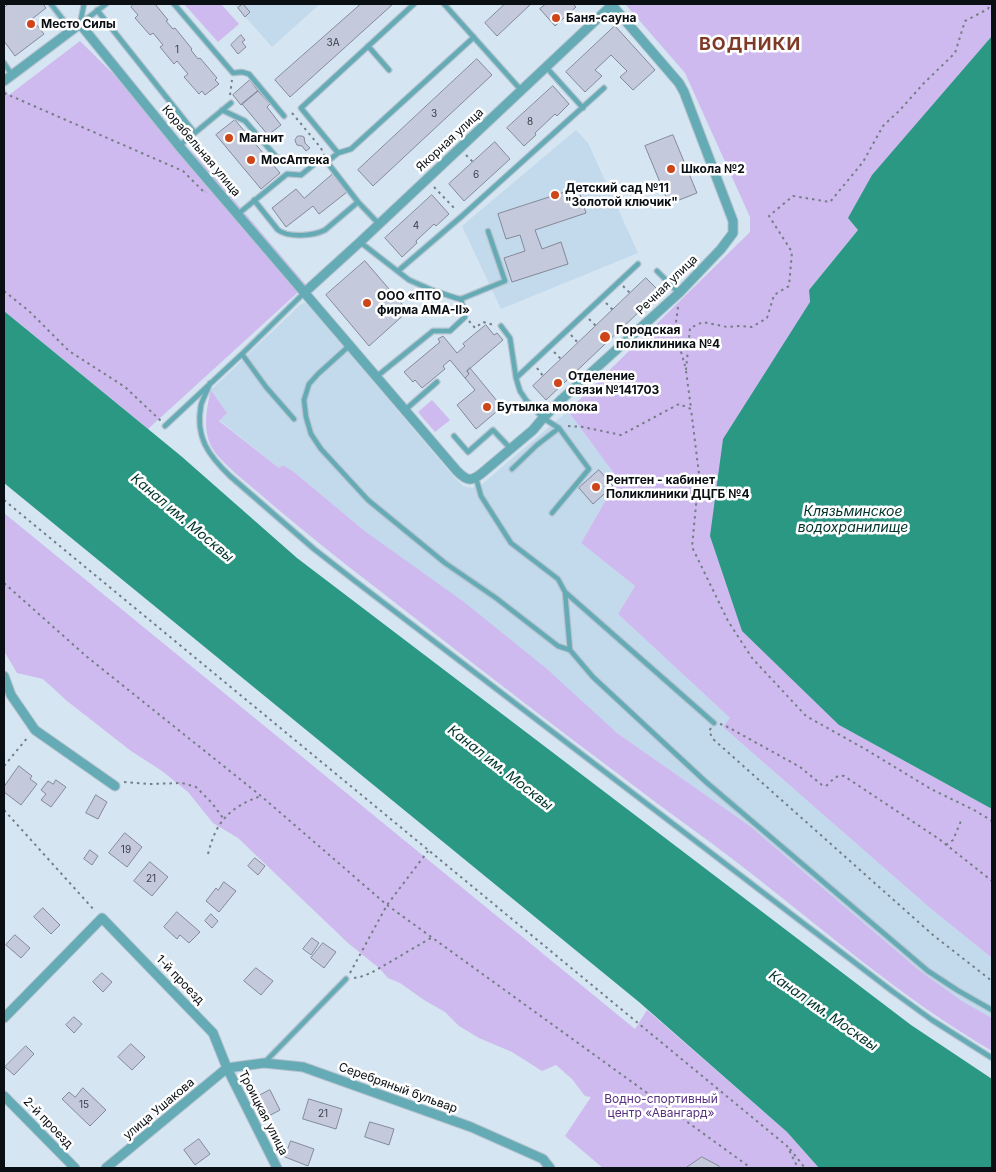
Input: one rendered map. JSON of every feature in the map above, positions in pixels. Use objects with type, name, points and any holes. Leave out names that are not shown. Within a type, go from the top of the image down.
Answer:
[{"type":"street","name":"Якорная улица","points":[[305,292],[612,4]]},
{"type":"street","name":"Речная улица","points":[[476,478],[533,430],[543,418],[679,293],[721,249],[733,233],[733,221],[680,83],[612,4]]},
{"type":"street","points":[[4,81],[80,24]]},
{"type":"street","name":"Корабельная улица","points":[[80,24],[179,146],[305,292]]},
{"type":"street","points":[[305,292],[349,346],[464,478],[470,480],[476,478]]},
{"type":"street","points":[[4,676],[11,695],[35,730],[115,786]]},
{"type":"street","points":[[4,1018],[102,918]]},
{"type":"street","name":"1-й проезд","points":[[102,918],[213,1033],[227,1068]]},
{"type":"street","name":"Серебряный бульвар","points":[[227,1068],[264,1063],[303,1067],[471,1127],[542,1159],[550,1168]]},
{"type":"street","name":"улица Ушакова","points":[[106,1168],[227,1068]]},
{"type":"street","name":"Троицкая улица","points":[[227,1068],[277,1168]]},
{"type":"street","name":"2-й проезд","points":[[4,1096],[75,1168]]},
{"type":"lane","points":[[51,4],[71,30]]},
{"type":"lane","points":[[80,24],[84,4]]},
{"type":"lane","points":[[80,24],[106,4]]},
{"type":"lane","points":[[174,4],[233,73],[242,72],[249,74],[284,116]]},
{"type":"lane","points":[[338,153],[301,108],[414,4]]},
{"type":"lane","points":[[444,4],[521,90]]},
{"type":"lane","points":[[97,10],[194,132]]},
{"type":"lane","points":[[238,214],[287,174],[301,175],[318,162],[327,162],[338,153],[351,149],[474,37]]},
{"type":"lane","points":[[368,46],[389,70]]},
{"type":"lane","points":[[4,63],[12,75]]},
{"type":"lane","points":[[546,67],[583,108]]},
{"type":"lane","points":[[398,271],[604,88]]},
{"type":"lane","points":[[179,146],[231,103]]},
{"type":"lane","points":[[222,110],[244,120],[279,160]]},
{"type":"lane","points":[[327,162],[358,202],[379,224]]},
{"type":"lane","points":[[254,200],[278,230],[288,235],[320,233],[358,202]]},
{"type":"lane","points":[[360,242],[409,280],[461,299],[505,281],[488,231]]},
{"type":"lane","points":[[516,378],[638,264]]},
{"type":"lane","points":[[657,271],[679,293]]},
{"type":"lane","points":[[166,426],[305,292]]},
{"type":"lane","points":[[376,377],[433,331],[450,331],[465,317],[461,299]]},
{"type":"lane","points":[[501,326],[510,338],[516,378],[520,391],[543,418],[558,428],[589,469],[552,513]]},
{"type":"lane","points":[[349,346],[309,384],[304,400],[306,417],[311,434],[321,449],[368,500],[445,563],[496,598],[558,646],[570,650],[593,677],[706,782],[928,971],[992,1010]]},
{"type":"lane","points":[[242,354],[266,388],[294,419]]},
{"type":"lane","points":[[404,410],[437,382]]},
{"type":"lane","points":[[210,383],[202,404],[200,421],[202,437],[208,451],[218,464],[314,549],[884,985],[932,1020],[992,1058]]},
{"type":"lane","points":[[512,469],[558,428]]},
{"type":"lane","points":[[454,436],[468,452],[493,430],[511,449]]},
{"type":"lane","points":[[476,478],[481,496],[511,543],[558,579],[565,592],[714,723]]},
{"type":"lane","points":[[565,592],[570,650]]},
{"type":"lane","points":[[264,1063],[346,979]]},
{"type":"path","points":[[686,370],[690,328],[703,322],[726,327],[752,327],[767,318],[774,294],[789,286],[792,252],[769,216],[793,196],[830,202],[864,162],[883,126],[955,54],[965,21],[988,9],[990,4]]},
{"type":"path","points":[[231,103],[230,92],[233,73]]},
{"type":"path","points":[[4,93],[183,171],[205,193],[214,186]]},
{"type":"path","points":[[427,179],[462,216]]},
{"type":"path","points":[[4,291],[29,311],[69,351],[125,387],[166,426]]},
{"type":"path","points":[[679,293],[675,330],[686,370],[699,474],[692,547],[728,621],[752,658],[806,716],[931,789],[992,821]]},
{"type":"path","points":[[465,317],[475,328],[483,322],[501,326]]},
{"type":"path","points":[[558,428],[583,427],[621,434],[679,404],[691,409]]},
{"type":"path","points":[[4,500],[787,1146],[806,1168]]},
{"type":"path","points":[[4,583],[86,656],[262,796],[387,905],[752,1168]]},
{"type":"path","points":[[992,881],[946,845],[844,776],[837,776],[826,786],[822,785],[800,766],[726,726],[714,723],[709,731],[714,739],[933,935],[992,981]]},
{"type":"path","points":[[4,766],[35,730]]},
{"type":"path","points":[[115,786],[126,781],[149,784],[182,783],[196,788],[212,803],[223,818]]},
{"type":"path","points":[[208,854],[216,830],[223,818],[240,805],[262,796]]},
{"type":"path","points":[[4,810],[102,918]]},
{"type":"path","points":[[946,845],[953,840],[961,821]]},
{"type":"path","points":[[346,979],[387,905],[429,850]]},
{"type":"path","points":[[346,979],[371,973],[431,937]]},
{"type":"path","points":[[787,1146],[798,1168]]},
{"type":"shaded area","points":[[234,4],[320,4],[272,47]]},
{"type":"shaded area","name":"Детский сад №11 \"Золотой ключик\"","points":[[576,130],[588,143],[638,253],[501,309],[462,226]]},
{"type":"shaded area","points":[[305,303],[463,486],[472,488],[481,485],[568,411],[618,479],[581,543],[635,586],[618,614],[730,718],[723,727],[930,908],[992,958],[992,1018],[962,1001],[919,970],[750,826],[617,733],[294,472],[283,465],[279,468],[219,420],[227,413],[211,390],[301,304]]},
{"type":"green space","points":[[184,4],[221,4],[239,24],[218,42]]},
{"type":"green space","points":[[625,4],[992,4],[992,38],[858,230],[809,290],[839,725],[992,809],[992,958],[930,908],[723,727],[730,718],[618,614],[635,586],[581,543],[618,479],[568,411],[750,232],[750,217],[685,73]]},
{"type":"green space","points":[[80,41],[199,159],[306,285],[148,429],[4,311],[4,88],[9,95]]},
{"type":"green space","points":[[211,390],[227,413],[219,421],[279,468],[283,465],[294,472],[366,532],[464,602],[547,669],[617,733],[750,826],[919,970],[962,1001],[992,1018],[992,1051],[958,1030],[862,962],[739,864],[550,723],[380,591],[242,479],[219,457],[210,444],[206,421]]},
{"type":"green space","points":[[432,400],[450,420],[435,432],[418,412]]},
{"type":"green space","name":"Водно-спортивный центр «Авангард»","points":[[4,513],[635,1029],[647,1010],[787,1132],[819,1168],[603,1168],[565,1136],[591,1097],[585,1096],[572,1079],[556,1065],[542,1071],[512,1052],[479,1038],[459,1026],[445,1012],[400,983],[388,978],[379,968],[348,943],[238,838],[213,823],[188,792],[162,771],[131,751],[67,701],[43,679],[17,673],[4,651]]},
{"type":"water","name":"Клязьминское водохранилище","points":[[992,36],[992,809],[839,725],[742,631],[710,536],[723,439],[810,302],[809,290],[858,230],[848,218],[872,175]]},
{"type":"water","name":"Канал им. Москвы","points":[[4,311],[181,456],[297,558],[911,1025],[992,1079],[992,1168],[819,1168],[787,1132],[639,1002],[4,483]]},
{"type":"building","points":[[9,4],[43,4],[46,8],[32,19],[44,34],[15,56],[4,41],[4,8]]},
{"type":"building","points":[[134,4],[155,4],[168,20],[166,21],[173,29],[175,28],[198,59],[200,58],[217,78],[215,80],[219,84],[205,95],[202,91],[199,94],[184,77],[188,74],[177,61],[174,64],[160,47],[163,45],[153,33],[150,35],[135,18],[138,15],[131,7]]},
{"type":"building","points":[[243,4],[250,12],[245,17],[238,8]]},
{"type":"building","points":[[361,4],[393,4],[290,97],[275,80]]},
{"type":"building","points":[[505,4],[531,4],[497,36],[485,23]]},
{"type":"building","name":"Баня-сауна","points":[[546,4],[573,4],[576,7],[555,26],[540,9]]},
{"type":"building","points":[[615,26],[655,70],[633,90],[620,77],[627,71],[611,55],[595,70],[602,76],[585,92],[566,72]]},
{"type":"building","points":[[241,35],[245,40],[242,42],[246,47],[238,54],[231,45]]},
{"type":"building","points":[[477,59],[492,75],[373,186],[358,170]]},
{"type":"building","points":[[250,80],[258,91],[241,105],[233,95]]},
{"type":"building","points":[[553,86],[569,104],[557,116],[555,114],[524,146],[507,128]]},
{"type":"building","points":[[258,91],[270,104],[267,107],[281,125],[268,135],[242,104]]},
{"type":"building","points":[[235,120],[280,173],[261,189],[216,135]]},
{"type":"building","name":"Школа №2","points":[[673,135],[697,193],[669,204],[645,146]]},
{"type":"building","points":[[298,136],[304,137],[305,143],[310,148],[306,151],[302,146],[297,145],[295,140]]},
{"type":"building","points":[[495,142],[510,159],[464,201],[449,184]]},
{"type":"building","points":[[333,174],[347,192],[319,214],[313,206],[286,227],[272,208],[296,189],[304,198]]},
{"type":"building","points":[[578,188],[586,213],[535,230],[542,249],[561,242],[568,264],[512,282],[504,258],[525,251],[520,235],[506,239],[498,214]]},
{"type":"building","points":[[432,195],[449,214],[436,226],[434,224],[402,257],[385,238]]},
{"type":"building","name":"ООО «ПТО фирма АМА-II»","points":[[365,261],[408,311],[369,346],[326,295]]},
{"type":"building","points":[[646,278],[660,292],[546,400],[533,386]]},
{"type":"building","points":[[486,325],[494,335],[497,333],[503,340],[467,371],[469,374],[465,378],[450,360],[443,366],[445,369],[422,388],[404,372],[440,342],[438,339],[443,336],[457,353],[465,346],[463,344]]},
{"type":"building","points":[[470,368],[502,407],[476,429],[457,405],[475,390],[465,378],[469,374],[467,371]]},
{"type":"building","name":"Рентген - кабинет Поликлиники ДЦГБ №4","points":[[599,470],[613,486],[593,504],[579,488]]},
{"type":"building","points":[[19,766],[32,776],[30,779],[37,784],[21,805],[4,792],[4,787]]},
{"type":"building","points":[[56,780],[66,787],[51,807],[41,800],[46,794],[41,790],[48,781],[53,784]]},
{"type":"building","points":[[96,795],[107,802],[98,819],[86,813]]},
{"type":"building","points":[[125,833],[142,847],[127,867],[109,853]]},
{"type":"building","points":[[90,850],[98,856],[92,865],[84,859]]},
{"type":"building","points":[[255,858],[265,866],[258,875],[248,866]]},
{"type":"building","points":[[150,862],[168,877],[152,896],[134,881]]},
{"type":"building","points":[[224,882],[236,891],[219,912],[206,901],[216,888],[218,890]]},
{"type":"building","points":[[43,908],[60,925],[51,934],[34,917]]},
{"type":"building","points":[[177,912],[200,932],[189,943],[180,935],[177,939],[164,927]]},
{"type":"building","points":[[211,914],[218,921],[212,928],[205,921]]},
{"type":"building","points":[[15,935],[30,948],[21,958],[6,945]]},
{"type":"building","points":[[312,938],[319,943],[311,955],[303,949]]},
{"type":"building","points":[[323,943],[336,952],[324,968],[311,958]]},
{"type":"building","points":[[256,968],[273,981],[261,995],[244,981]]},
{"type":"building","points":[[102,973],[112,982],[103,992],[93,982]]},
{"type":"building","points":[[74,1017],[82,1024],[74,1033],[66,1025]]},
{"type":"building","points":[[131,1044],[145,1057],[132,1070],[118,1057]]},
{"type":"building","points":[[26,1046],[34,1054],[14,1075],[5,1067]]},
{"type":"building","points":[[83,1088],[106,1110],[90,1126],[62,1099],[69,1092],[75,1097]]},
{"type":"building","points":[[270,1090],[280,1110],[263,1119],[253,1099]]},
{"type":"building","points":[[309,1099],[342,1109],[336,1129],[303,1119]]},
{"type":"building","points":[[370,1122],[394,1129],[389,1145],[365,1137]]},
{"type":"building","points":[[199,1139],[210,1154],[195,1165],[184,1150]]},
{"type":"building","points":[[291,1141],[314,1149],[308,1166],[285,1157]]},
{"type":"building","points":[[702,1157],[719,1166],[719,1168],[686,1168]]},
{"type":"place","name":"Баня-сауна","points":[[556,18]]},
{"type":"place","name":"Место Силы","points":[[31,24]]},
{"type":"place","name":"Магнит","points":[[229,138]]},
{"type":"place","name":"МосАптека","points":[[251,160]]},
{"type":"place","name":"Школа №2","points":[[671,169]]},
{"type":"place","name":"Детский сад №11 \"Золотой ключик\"","points":[[555,195]]},
{"type":"place","name":"ООО «ПТО фирма АМА-II»","points":[[367,303]]},
{"type":"place","name":"Городская поликлиника №4","points":[[605,337]]},
{"type":"place","name":"Отделение связи №141703","points":[[558,383]]},
{"type":"place","name":"Бутылка молока","points":[[487,407]]},
{"type":"place","name":"Рентген - кабинет Поликлиники ДЦГБ №4","points":[[596,487]]},
{"type":"district","name":"ВОДНИКИ","points":[[750,45]]}]
